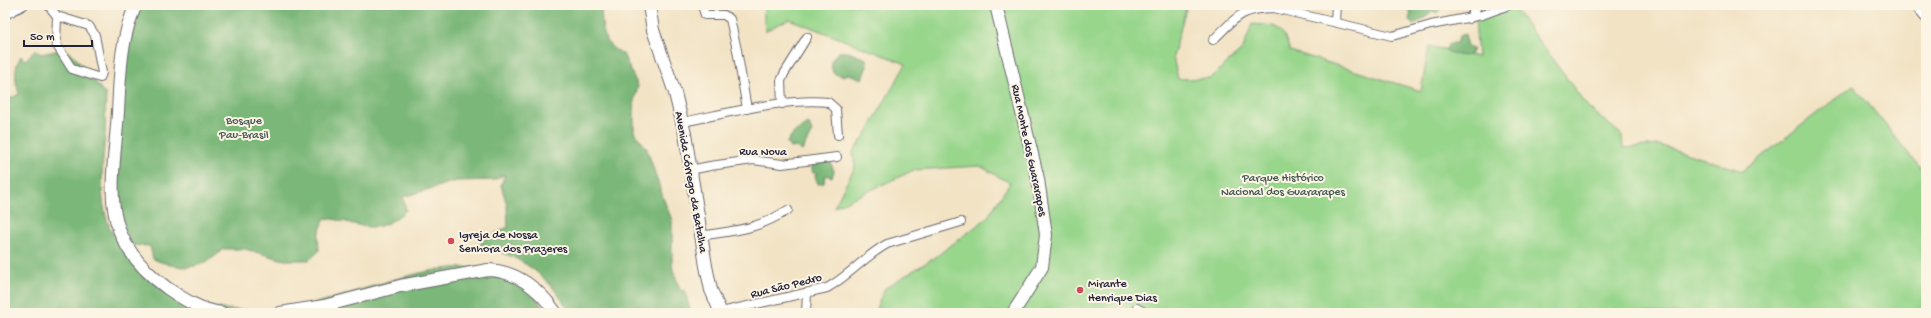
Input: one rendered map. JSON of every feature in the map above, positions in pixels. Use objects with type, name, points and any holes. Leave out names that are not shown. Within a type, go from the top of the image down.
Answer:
[{"type":"main road","points":[[136,5],[124,40],[113,162],[112,192],[115,220],[126,243],[135,257],[158,281],[187,301],[212,312],[222,313]]},
{"type":"main road","name":"Avenida Córrego da Batalha","points":[[648,5],[653,30],[675,93],[683,122],[700,236],[711,290],[721,313]]},
{"type":"main road","name":"Rua Monte dos Guararapes","points":[[996,5],[1038,179],[1046,235],[1042,267],[1013,313]]},
{"type":"main road","points":[[1917,5],[1926,16]]},
{"type":"main road","points":[[280,313],[324,306],[400,286],[488,270],[502,272],[526,282],[538,291],[556,313]]},
{"type":"street","points":[[5,15],[24,5]]},
{"type":"street","points":[[48,5],[56,16],[56,44],[72,69],[100,78],[102,73],[95,35],[89,26],[56,16]]},
{"type":"street","points":[[702,5],[705,15],[724,15],[730,19],[747,109]]},
{"type":"street","points":[[1335,22],[1336,5]]},
{"type":"street","points":[[1469,19],[1478,5]]},
{"type":"street","points":[[1214,40],[1241,14],[1249,10],[1274,8],[1335,22],[1384,36],[1392,36],[1431,25],[1469,19],[1509,5]]},
{"type":"street","points":[[782,104],[781,81],[807,37]]},
{"type":"street","points":[[683,122],[747,109],[810,101],[832,103],[836,109],[838,135]]},
{"type":"street","name":"Rua Nova","points":[[690,170],[753,160],[782,164],[837,157]]},
{"type":"street","points":[[700,236],[753,228],[788,210]]},
{"type":"street","name":"Rua São Pedro","points":[[721,313],[827,288],[841,280],[876,250],[887,244],[961,222]]},
{"type":"street","points":[[806,313],[807,293]]},
{"type":"street","points":[[1137,308],[1146,313]]},
{"type":"green space","name":"Bosque Pau-Brasil","points":[[139,5],[601,5],[604,34],[610,46],[623,54],[638,86],[634,101],[634,132],[647,149],[672,220],[672,266],[680,290],[685,291],[691,313],[569,313],[568,309],[553,288],[536,271],[506,254],[483,248],[480,244],[486,238],[508,227],[507,205],[501,185],[505,174],[494,180],[456,181],[403,197],[406,210],[395,219],[376,227],[367,227],[325,218],[318,235],[319,251],[309,260],[284,260],[245,249],[223,249],[206,262],[190,267],[181,267],[153,259],[150,246],[133,245],[116,215],[118,77]]},
{"type":"green space","name":"Parque Histórico Nacional dos Guararapes","points":[[763,5],[1187,5],[1173,57],[1178,79],[1210,78],[1243,49],[1252,24],[1268,25],[1278,28],[1284,36],[1290,51],[1421,91],[1429,46],[1478,57],[1475,18],[1512,5],[1588,107],[1622,135],[1623,148],[1659,145],[1743,171],[1853,85],[1926,175],[1926,313],[874,313],[885,288],[937,256],[987,218],[1010,183],[980,166],[914,170],[834,207],[855,167],[853,152],[866,134],[906,64],[789,19],[765,31]]},
{"type":"green space","points":[[1403,5],[1441,5],[1442,8],[1437,13],[1432,11],[1426,17],[1413,25],[1409,20],[1411,12]]},
{"type":"green space","points":[[1465,34],[1468,46],[1473,49],[1470,55],[1457,55],[1445,50],[1450,43],[1457,43],[1459,36]]},
{"type":"green space","points":[[36,49],[41,54],[64,49],[75,57],[106,95],[102,179],[106,215],[112,231],[121,247],[135,262],[171,294],[179,299],[196,305],[226,309],[258,310],[289,308],[331,299],[433,270],[467,267],[497,272],[524,286],[546,313],[5,313],[5,101],[19,94],[16,84],[16,70],[18,61],[21,56],[25,60]]},
{"type":"green space","points":[[839,52],[848,52],[866,59],[867,66],[862,79],[849,74],[842,76],[833,73],[832,61]]},
{"type":"green space","points":[[809,124],[812,132],[802,151],[797,147],[790,148],[787,143],[793,133]]},
{"type":"green space","points":[[830,161],[834,171],[832,177],[825,175],[824,183],[818,184],[815,176],[817,173],[813,173],[811,165]]},
{"type":"place","name":"Igreja de Nossa Senhora dos Prazeres","points":[[451,241]]},
{"type":"place","name":"Mirante Henrique Dias","points":[[1080,290]]}]
